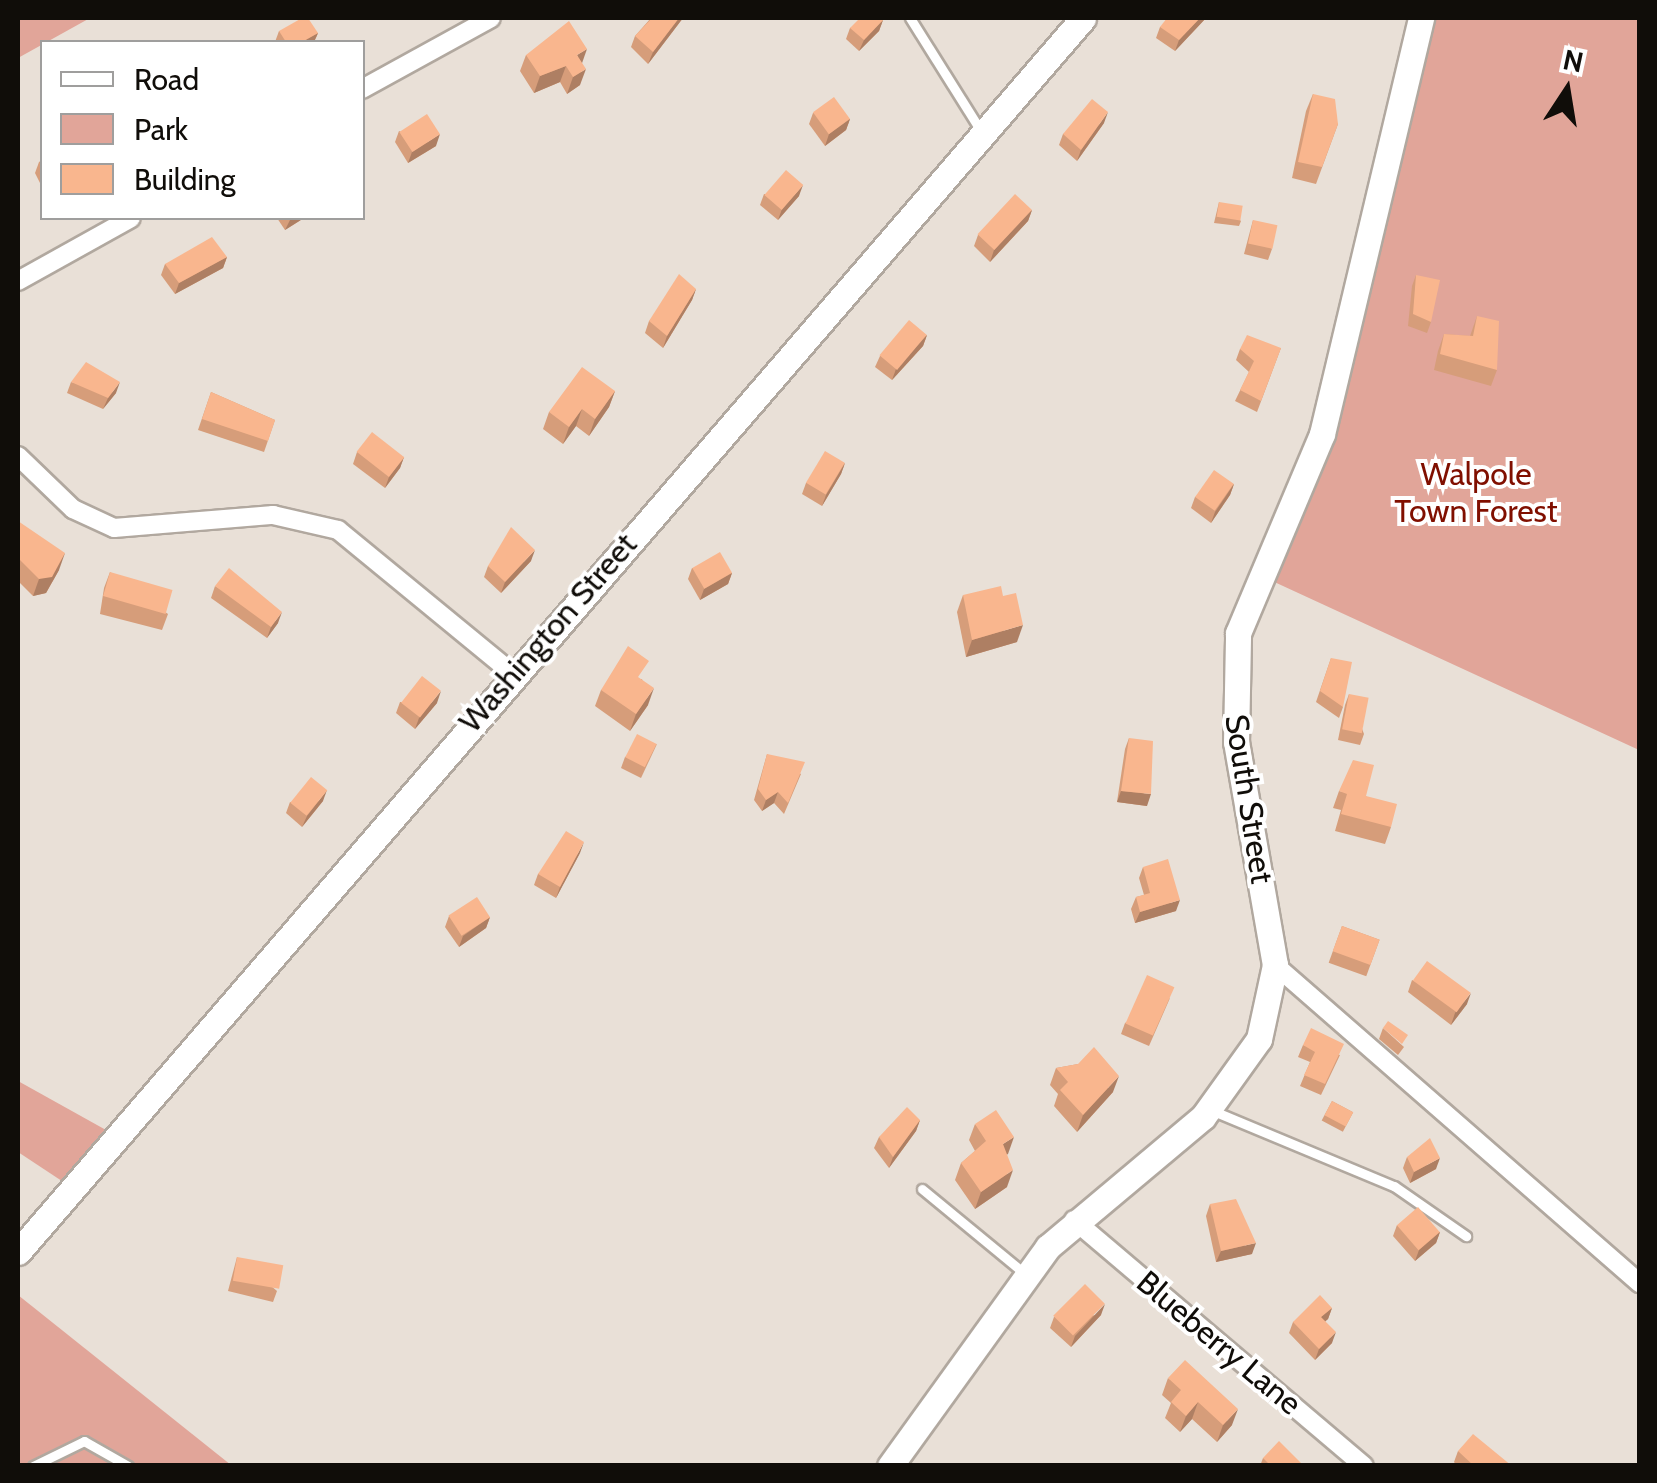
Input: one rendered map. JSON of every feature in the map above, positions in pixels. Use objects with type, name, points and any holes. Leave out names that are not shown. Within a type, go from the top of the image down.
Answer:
[{"type":"street","points":[[365,87],[491,18]]},
{"type":"street","name":"Washington Street","points":[[18,1252],[512,673],[1083,18]]},
{"type":"street","name":"South Street","points":[[890,1466],[1026,1274],[1074,1220],[1210,1109],[1258,1039],[1275,965],[1236,742],[1238,633],[1322,434],[1421,18]]},
{"type":"street","points":[[18,281],[127,220]]},
{"type":"street","points":[[18,456],[73,509],[114,528],[273,515],[338,530],[512,673]]},
{"type":"street","points":[[1275,965],[1640,1283]]},
{"type":"street","name":"Blueberry Lane","points":[[1074,1220],[1364,1466]]},
{"type":"lane","points":[[910,18],[983,133]]},
{"type":"lane","points":[[1210,1109],[1394,1186],[1466,1236]]},
{"type":"lane","points":[[922,1189],[1026,1274]]},
{"type":"lane","points":[[33,1466],[84,1441],[128,1466]]},
{"type":"green space","points":[[18,18],[90,18],[50,40],[40,40],[40,46],[18,58]]},
{"type":"green space","name":"Walpole Town Forest","points":[[1421,18],[1639,18],[1639,750],[1257,574],[1290,515]]},
{"type":"green space","points":[[18,1081],[106,1130],[77,1191],[18,1152]]},
{"type":"green space","points":[[18,1295],[231,1465],[18,1465]]},
{"type":"building","points":[[308,18],[318,33],[306,40],[285,40],[279,31]]},
{"type":"building","points":[[652,18],[679,18],[653,52],[635,36]]},
{"type":"building","points":[[860,18],[883,20],[864,40],[850,28]]},
{"type":"building","points":[[1167,18],[1200,18],[1179,40],[1160,27]]},
{"type":"building","points":[[569,21],[587,49],[577,55],[586,69],[573,77],[566,66],[540,76],[526,55]]},
{"type":"building","points":[[1313,94],[1335,99],[1338,124],[1322,167],[1298,162]]},
{"type":"building","points":[[834,97],[850,119],[829,134],[813,112]]},
{"type":"building","points":[[1092,99],[1108,112],[1081,150],[1063,134]]},
{"type":"building","points":[[427,114],[440,134],[412,152],[399,132]]},
{"type":"building","points":[[786,170],[803,185],[782,210],[764,195]]},
{"type":"building","points":[[1015,194],[1032,210],[994,250],[977,234]]},
{"type":"building","points":[[1219,202],[1243,206],[1240,221],[1217,217]]},
{"type":"building","points":[[1253,220],[1277,225],[1272,249],[1248,243]]},
{"type":"building","points":[[212,237],[227,257],[179,283],[165,264]]},
{"type":"building","points":[[679,274],[696,289],[667,336],[649,321]]},
{"type":"building","points":[[1416,275],[1440,280],[1431,322],[1413,314]]},
{"type":"building","points":[[1477,316],[1499,321],[1497,370],[1440,354],[1444,334],[1473,336]]},
{"type":"building","points":[[909,320],[927,335],[897,370],[879,355]]},
{"type":"building","points":[[1247,335],[1281,348],[1261,401],[1240,390],[1254,361],[1240,349]]},
{"type":"building","points":[[86,362],[120,382],[108,398],[71,382]]},
{"type":"building","points":[[582,367],[615,391],[595,419],[582,409],[569,427],[549,412]]},
{"type":"building","points":[[211,392],[275,420],[268,441],[202,419]]},
{"type":"building","points":[[372,432],[404,457],[389,477],[357,452]]},
{"type":"building","points":[[825,451],[845,463],[826,495],[806,483]]},
{"type":"building","points":[[1214,470],[1234,484],[1215,511],[1195,497]]},
{"type":"building","points":[[18,521],[65,553],[52,577],[39,579],[18,558]]},
{"type":"building","points":[[511,527],[535,550],[505,582],[488,566]]},
{"type":"building","points":[[720,552],[732,573],[704,589],[692,568]]},
{"type":"building","points":[[229,568],[282,612],[271,627],[215,586]]},
{"type":"building","points":[[110,572],[172,590],[166,614],[103,596]]},
{"type":"building","points":[[1001,586],[1003,596],[1016,593],[1023,625],[972,640],[963,595]]},
{"type":"building","points":[[628,646],[649,661],[638,677],[654,688],[636,714],[601,690]]},
{"type":"building","points":[[1331,658],[1352,662],[1343,707],[1320,691]]},
{"type":"building","points":[[422,676],[441,691],[420,718],[401,703]]},
{"type":"building","points":[[1349,694],[1369,698],[1362,733],[1342,729]]},
{"type":"building","points":[[637,734],[657,744],[645,767],[625,757]]},
{"type":"building","points":[[1129,738],[1153,741],[1151,794],[1121,791]]},
{"type":"building","points":[[767,754],[805,762],[788,803],[778,792],[766,800],[758,789]]},
{"type":"building","points":[[1353,760],[1374,765],[1366,796],[1397,804],[1391,827],[1341,814],[1347,794],[1339,791]]},
{"type":"building","points":[[311,777],[327,790],[307,816],[290,803]]},
{"type":"building","points":[[566,831],[584,842],[560,887],[538,874]]},
{"type":"building","points":[[1168,859],[1180,900],[1140,912],[1136,897],[1150,893],[1143,867]]},
{"type":"building","points":[[477,897],[490,917],[462,936],[448,916]]},
{"type":"building","points":[[1342,926],[1380,940],[1370,965],[1333,951]]},
{"type":"building","points":[[1427,961],[1471,993],[1457,1012],[1413,980]]},
{"type":"building","points":[[1147,975],[1174,987],[1153,1036],[1125,1023]]},
{"type":"building","points":[[1388,1021],[1408,1035],[1402,1044],[1383,1028]]},
{"type":"building","points":[[1311,1028],[1344,1044],[1325,1084],[1304,1075],[1315,1052],[1303,1045]]},
{"type":"building","points":[[1094,1047],[1119,1076],[1083,1115],[1060,1090],[1068,1082],[1056,1068],[1078,1064]]},
{"type":"building","points":[[1332,1101],[1353,1112],[1346,1126],[1324,1115]]},
{"type":"building","points":[[907,1107],[920,1120],[893,1157],[879,1137]]},
{"type":"building","points":[[996,1110],[1014,1137],[1003,1144],[1013,1170],[981,1192],[961,1163],[986,1141],[975,1124]]},
{"type":"building","points":[[1430,1138],[1440,1158],[1414,1172],[1407,1157]]},
{"type":"building","points":[[1236,1199],[1256,1243],[1221,1251],[1210,1204]]},
{"type":"building","points":[[1418,1207],[1440,1232],[1419,1250],[1397,1225]]},
{"type":"building","points":[[237,1257],[283,1265],[279,1289],[233,1281]]},
{"type":"building","points":[[1085,1284],[1105,1304],[1073,1336],[1053,1316]]},
{"type":"building","points":[[1320,1295],[1332,1308],[1321,1317],[1336,1332],[1319,1349],[1293,1322]]},
{"type":"building","points":[[1185,1360],[1238,1409],[1223,1425],[1198,1402],[1186,1416],[1171,1402],[1181,1390],[1168,1378]]},
{"type":"building","points":[[1473,1434],[1512,1466],[1474,1466],[1458,1451]]},
{"type":"building","points":[[1279,1441],[1304,1466],[1271,1466],[1263,1458]]}]
